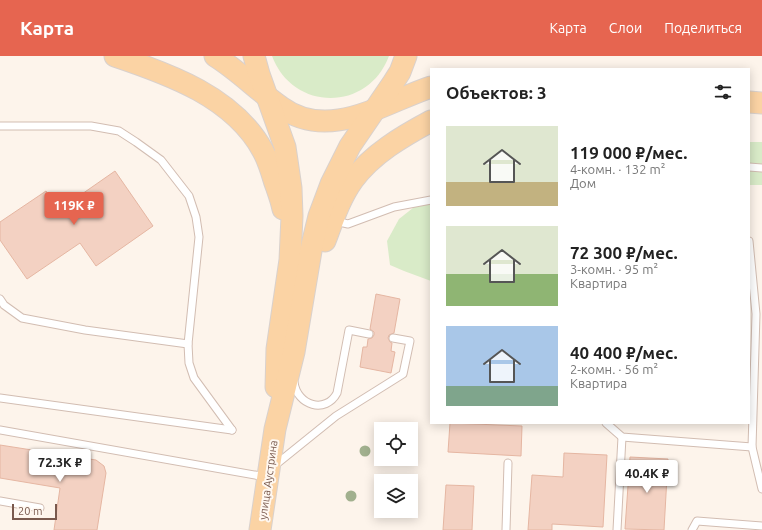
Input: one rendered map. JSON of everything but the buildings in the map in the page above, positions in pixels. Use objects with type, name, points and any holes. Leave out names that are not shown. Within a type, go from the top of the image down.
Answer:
[{"type":"main road","points":[[115,56],[161,73],[195,89],[222,105],[236,117],[251,134],[263,151],[282,206],[287,282]]},
{"type":"main road","points":[[215,56],[230,65],[282,108],[299,117],[312,121],[340,121],[376,109],[430,87]]},
{"type":"main road","points":[[254,56],[258,74],[285,147],[291,188],[292,216],[290,260],[277,350],[275,429]]},
{"type":"main road","points":[[275,429],[294,352],[319,216],[331,184],[350,146],[400,72],[406,56]]},
{"type":"main road","points":[[750,102],[762,103]]},
{"type":"main road","points":[[301,309],[333,220],[342,198],[353,179],[383,151],[403,137],[430,122]]},
{"type":"main road","name":"улица Аустрина","points":[[260,530],[275,429]]},
{"type":"lane","points":[[0,126],[91,126],[119,131],[161,160],[189,196],[196,217],[199,237],[188,344],[189,363],[194,378],[232,430],[0,398]]},
{"type":"lane","points":[[750,167],[762,168]]},
{"type":"lane","points":[[333,220],[348,224],[394,207],[430,200]]},
{"type":"lane","points":[[750,265],[752,314],[752,447],[762,489]]},
{"type":"lane","points":[[0,298],[4,305],[22,318],[85,330],[188,344]]},
{"type":"lane","points":[[294,352],[293,379],[294,388],[298,395],[308,403],[327,404],[333,400],[337,393],[349,330],[369,334]]},
{"type":"lane","points":[[0,430],[269,473],[336,416],[403,374],[410,341],[393,338]]},
{"type":"lane","points":[[607,424],[622,437],[752,447]]},
{"type":"lane","points":[[617,530],[622,437]]},
{"type":"lane","points":[[506,530],[508,463]]},
{"type":"lane","points":[[0,501],[40,508]]},
{"type":"lane","points":[[692,530],[697,521],[762,526]]},
{"type":"green space","points":[[272,56],[389,56],[379,74],[365,88],[348,95],[330,98],[313,95],[296,88],[282,74]]},
{"type":"green space","points":[[750,142],[762,142],[762,185],[750,185]]},
{"type":"green space","points":[[430,201],[430,281],[390,265],[387,241],[399,219],[418,204]]}]
